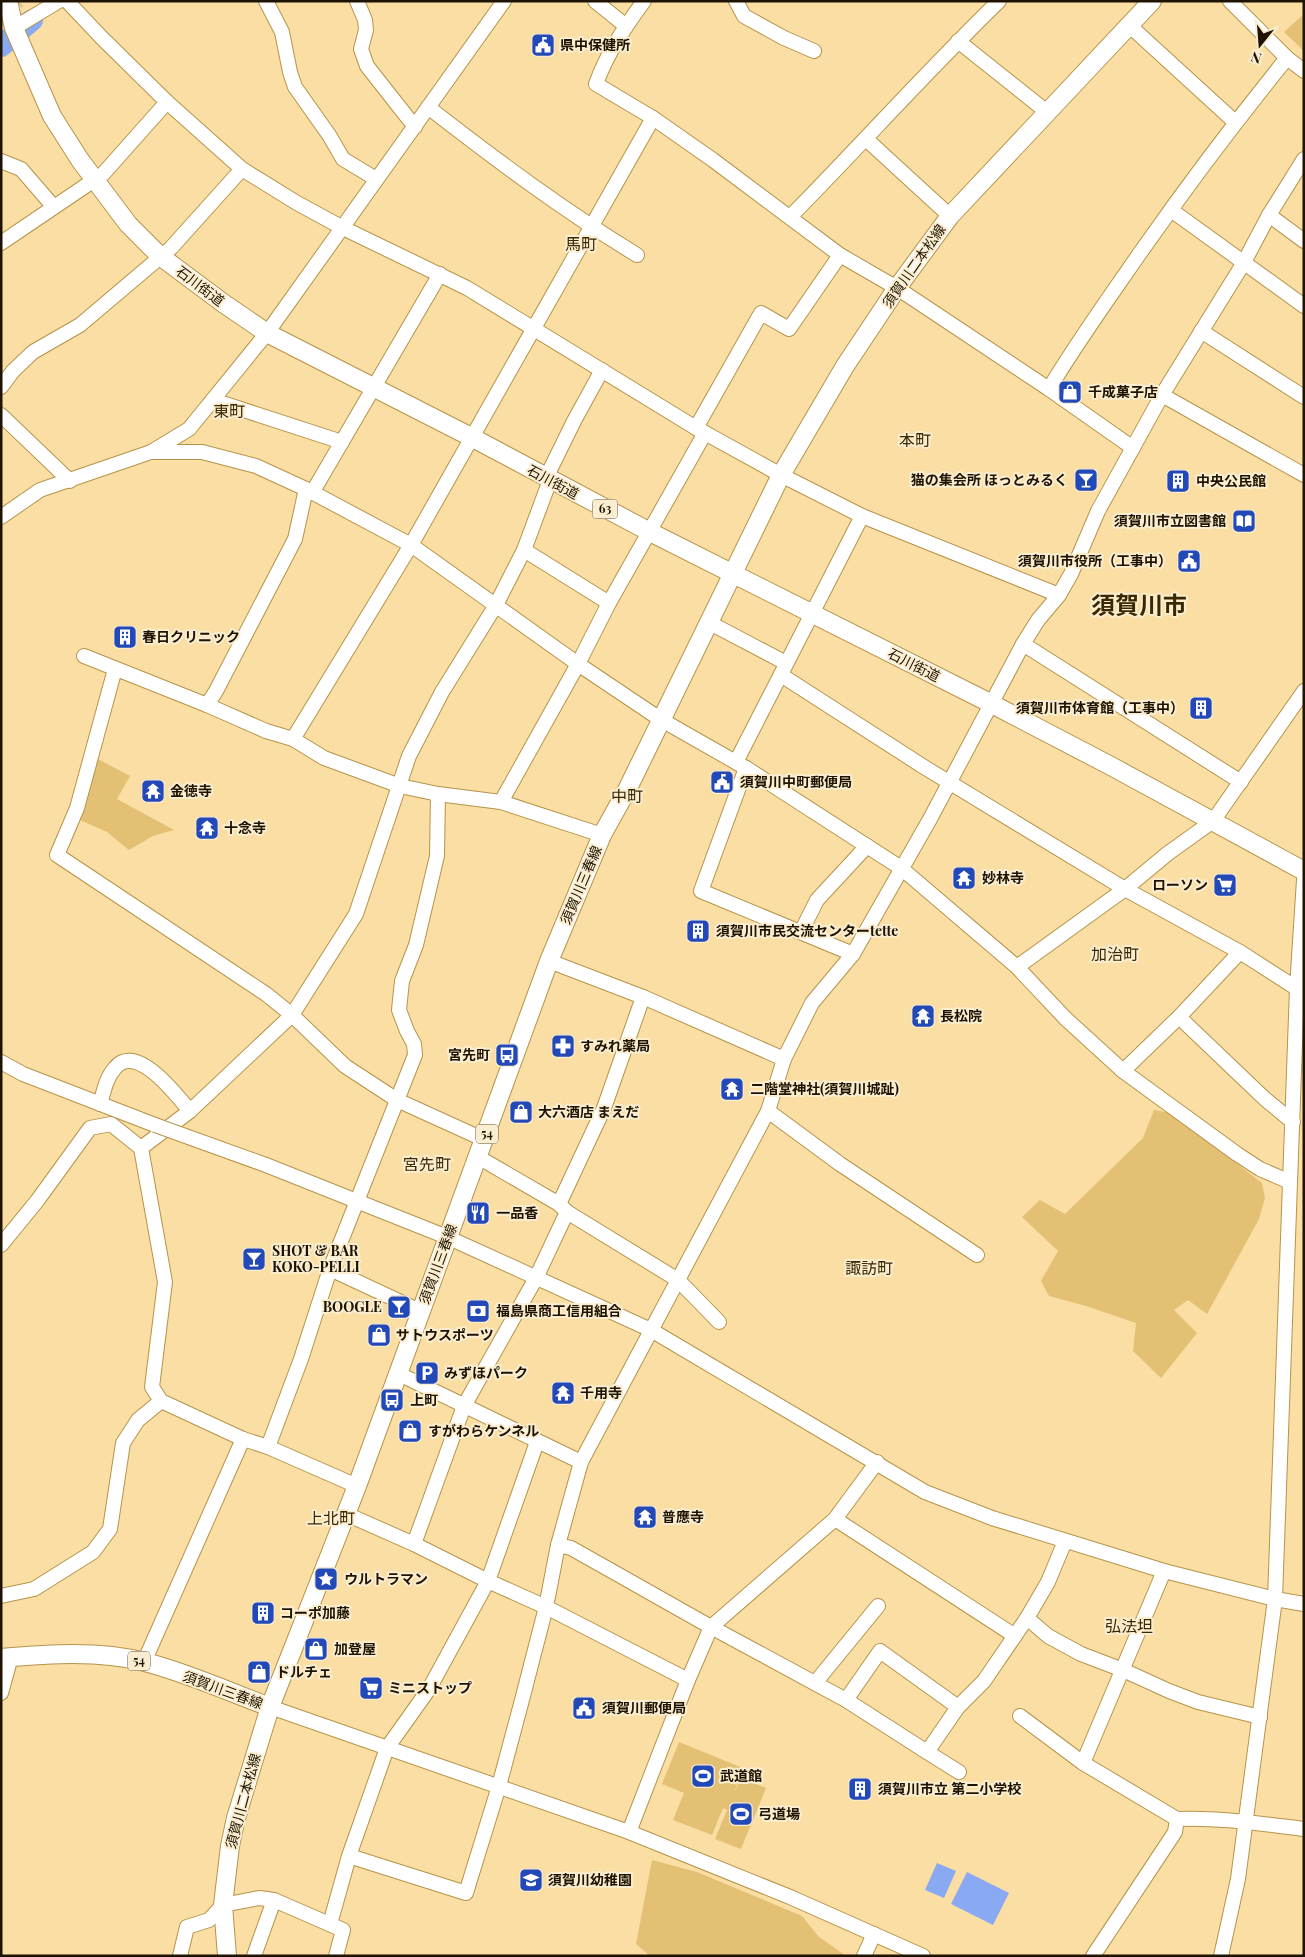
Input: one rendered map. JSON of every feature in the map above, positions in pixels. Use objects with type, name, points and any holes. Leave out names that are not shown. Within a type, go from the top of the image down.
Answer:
[{"type":"main road","name":"石川街道","points":[[8,1],[14,28],[52,116],[95,179],[128,224],[160,256],[222,303],[267,333],[473,438],[650,532],[992,704],[1304,871]]},
{"type":"main road","name":"須賀川二本松線","points":[[733,573],[780,475],[845,366],[897,288],[950,216],[1152,1]]},
{"type":"main road","name":"須賀川三春線","points":[[6,1658],[61,1654],[104,1656],[144,1662],[270,1707],[357,1486],[549,962],[602,835],[628,788],[660,719],[733,573]]},
{"type":"main road","name":"須賀川二本松線","points":[[227,1956],[223,1905],[230,1846],[236,1818],[270,1707]]},
{"type":"street","points":[[14,28],[58,1]]},
{"type":"street","points":[[68,1],[101,37],[168,102],[242,169],[297,203],[343,228],[467,288],[701,431],[780,475],[862,516],[1059,595]]},
{"type":"street","points":[[266,1],[282,32],[295,87],[329,135],[343,159],[376,179]]},
{"type":"street","points":[[357,1],[365,20],[366,30],[360,49],[367,66],[414,127]]},
{"type":"street","points":[[1,517],[40,490],[70,482],[151,452],[189,429],[267,333],[504,1]]},
{"type":"street","points":[[595,1],[626,26]]},
{"type":"street","points":[[644,1],[626,26],[603,66],[596,84],[652,118],[840,255],[897,288],[1049,389],[1133,448]]},
{"type":"street","points":[[736,1],[744,16],[784,38],[814,51]]},
{"type":"street","points":[[790,217],[958,41],[999,1]]},
{"type":"street","points":[[1230,1],[1287,58],[1304,71]]},
{"type":"street","points":[[1130,26],[1235,122]]},
{"type":"street","points":[[958,41],[1047,112]]},
{"type":"street","points":[[1049,389],[1078,341],[1171,210],[1235,122],[1287,58]]},
{"type":"street","points":[[1,243],[53,206],[103,174],[168,102]]},
{"type":"street","points":[[428,107],[528,184],[592,228],[637,255]]},
{"type":"street","points":[[293,739],[411,545],[473,438],[652,118]]},
{"type":"street","points":[[866,139],[950,216]]},
{"type":"street","points":[[349,1856],[466,1893],[499,1786],[546,1607],[558,1545],[581,1462],[768,1111],[784,1059],[812,1003],[853,954],[1024,644],[1038,620],[1059,595],[1071,574],[1098,511],[1162,395],[1244,264],[1268,214],[1304,159]]},
{"type":"street","points":[[1,161],[21,169],[53,206]]},
{"type":"street","points":[[1,387],[13,371],[33,352],[80,325],[171,248],[242,169]]},
{"type":"street","points":[[1171,210],[1304,306]]},
{"type":"street","points":[[1268,214],[1304,242]]},
{"type":"street","points":[[501,802],[578,664],[609,603],[650,532],[761,313],[789,330],[840,255]]},
{"type":"street","points":[[207,705],[295,539],[309,491],[342,442],[440,274]]},
{"type":"street","points":[[1201,331],[1304,397]]},
{"type":"street","points":[[141,1148],[190,1111],[292,1015],[356,914],[410,756],[442,692],[496,605],[524,550],[548,479],[574,421],[602,370]]},
{"type":"street","points":[[1162,395],[1304,475]]},
{"type":"street","points":[[213,400],[342,442]]},
{"type":"street","points":[[1,415],[70,482]]},
{"type":"street","points":[[151,452],[202,452],[256,466],[309,491],[411,545],[578,664],[660,719],[741,765],[901,868],[1017,968],[1065,1018],[1123,1071],[1237,1154],[1260,1169],[1290,1182]]},
{"type":"street","points":[[853,954],[701,891],[741,765],[784,669],[862,516]]},
{"type":"street","points":[[524,550],[609,603]]},
{"type":"street","points":[[708,622],[784,669],[949,781],[1125,889],[1240,952],[1300,990]]},
{"type":"street","points":[[1024,644],[1241,782]]},
{"type":"street","points":[[84,656],[207,705],[266,731],[293,739],[324,758],[400,786],[438,794],[501,802],[602,835]]},
{"type":"street","points":[[115,669],[77,808],[57,855],[266,994],[292,1015],[345,1066],[397,1100],[485,1140]]},
{"type":"street","points":[[1017,968],[1125,889],[1167,854],[1213,821],[1304,691]]},
{"type":"street","points":[[268,1447],[301,1359],[330,1269],[415,1055],[414,1044],[406,1031],[399,1010],[402,981],[416,946],[436,856],[438,794]]},
{"type":"street","points":[[801,932],[817,900],[867,846]]},
{"type":"street","points":[[1223,1954],[1238,1879],[1275,1599],[1290,1182],[1297,1163],[1293,1122],[1304,880]]},
{"type":"street","points":[[1123,1071],[1240,952]]},
{"type":"street","points":[[549,962],[643,997],[784,1059]]},
{"type":"street","points":[[414,1544],[464,1406],[536,1278],[604,1108],[643,997]]},
{"type":"street","points":[[1178,1017],[1265,1099],[1293,1122]]},
{"type":"street","points":[[1,1062],[23,1074],[155,1125],[266,1164],[447,1237],[651,1330],[926,1492],[992,1518],[1164,1571],[1275,1599],[1304,1604]]},
{"type":"street","points":[[100,1104],[107,1079],[116,1066],[127,1062],[141,1063],[159,1076],[190,1111]]},
{"type":"street","points":[[768,1111],[840,1164],[977,1255]]},
{"type":"street","points":[[1,1245],[37,1201],[90,1128],[111,1124],[141,1148],[164,1282],[152,1387],[161,1401],[243,1439],[268,1447],[357,1486]]},
{"type":"street","points":[[478,1158],[563,1208],[678,1280],[719,1322]]},
{"type":"street","points":[[330,1269],[420,1312]]},
{"type":"street","points":[[397,1373],[581,1462]]},
{"type":"street","points":[[1,1596],[34,1590],[93,1552],[110,1529],[123,1442],[138,1420],[161,1401]]},
{"type":"street","points":[[144,1662],[243,1439]]},
{"type":"street","points":[[330,1924],[349,1856],[387,1748],[428,1689],[488,1581],[537,1442]]},
{"type":"street","points":[[629,1832],[711,1626],[835,1519],[878,1462]]},
{"type":"street","points":[[346,1514],[546,1607],[688,1680]]},
{"type":"street","points":[[835,1519],[1015,1636]]},
{"type":"street","points":[[927,1752],[958,1707],[984,1681],[1027,1618],[1048,1582],[1065,1541]]},
{"type":"street","points":[[558,1545],[571,1548],[846,1700],[958,1772]]},
{"type":"street","points":[[1083,1763],[1164,1571]]},
{"type":"street","points":[[815,1683],[878,1606]]},
{"type":"street","points":[[1027,1618],[1048,1636],[1081,1654],[1198,1702],[1260,1717]]},
{"type":"street","points":[[846,1700],[880,1651],[958,1707]]},
{"type":"street","points":[[1,1693],[6,1658]]},
{"type":"street","points":[[270,1707],[629,1832],[874,1934],[922,1956]]},
{"type":"street","points":[[1020,1716],[1083,1763],[1177,1819],[1246,1822],[1304,1829]]},
{"type":"street","points":[[1093,1956],[1175,1832],[1177,1819]]},
{"type":"street","points":[[180,1956],[187,1927],[209,1920],[223,1905],[259,1898],[274,1900],[343,1930],[336,1956]]},
{"type":"street","points":[[254,1956],[274,1900]]},
{"type":"street","points":[[864,1956],[874,1934]]},
{"type":"shaded area","points":[[1304,14],[1304,51],[1284,32]]},
{"type":"shaded area","points":[[96,758],[130,776],[117,799],[174,830],[153,836],[129,850],[107,832],[73,817]]},
{"type":"shaded area","points":[[1154,1110],[1171,1113],[1262,1183],[1265,1198],[1259,1219],[1207,1314],[1188,1300],[1174,1310],[1197,1333],[1161,1378],[1133,1351],[1136,1323],[1049,1296],[1041,1281],[1058,1251],[1022,1217],[1040,1200],[1065,1214],[1143,1138]]},
{"type":"shaded area","points":[[679,1742],[743,1768],[734,1793],[741,1778],[766,1788],[741,1849],[715,1839],[727,1810],[723,1808],[712,1835],[673,1820],[684,1793],[662,1784]]},
{"type":"shaded area","points":[[652,1860],[697,1872],[802,1916],[818,1936],[846,1956],[650,1956],[636,1944]]},
{"type":"water","points":[[937,1863],[956,1871],[944,1898],[925,1890]]},
{"type":"water","points":[[967,1872],[1009,1893],[993,1925],[951,1904]]},
{"type":"waterway","points":[[1,46],[32,20]]},
{"type":"tunnel","points":[[1,15],[19,1]]},
{"type":"place","name":"県中保健所","points":[[543,45]]},
{"type":"place","name":"千成菓子店","points":[[1070,392]]},
{"type":"place","name":"猫の集会所 ほっとみるく","points":[[1086,480]]},
{"type":"place","name":"中央公民館","points":[[1178,481]]},
{"type":"place","name":"須賀川市立図書館","points":[[1244,521]]},
{"type":"place","name":"須賀川市役所（工事中）","points":[[1189,561]]},
{"type":"place","name":"春日クリニック","points":[[125,637]]},
{"type":"place","name":"須賀川市体育館（工事中）","points":[[1201,708]]},
{"type":"place","name":"須賀川中町郵便局","points":[[722,782]]},
{"type":"place","name":"金徳寺","points":[[153,791]]},
{"type":"place","name":"十念寺","points":[[207,828]]},
{"type":"place","name":"妙林寺","points":[[964,878]]},
{"type":"place","name":"ローソン","points":[[1225,885]]},
{"type":"place","name":"須賀川市民交流センターtette","points":[[698,931]]},
{"type":"place","name":"長松院","points":[[923,1016]]},
{"type":"place","name":"すみれ薬局","points":[[563,1046]]},
{"type":"place","name":"宮先町","points":[[507,1055]]},
{"type":"place","name":"二階堂神社(須賀川城趾)","points":[[732,1089]]},
{"type":"place","name":"大六酒店 まえだ","points":[[521,1112]]},
{"type":"place","name":"一品香","points":[[478,1213]]},
{"type":"place","name":"SHOT & BAR KOKO-PELLI","points":[[254,1259]]},
{"type":"place","name":"BOOGLE","points":[[399,1307]]},
{"type":"place","name":"福島県商工信用組合","points":[[478,1311]]},
{"type":"place","name":"サトウスポーツ","points":[[379,1335]]},
{"type":"place","name":"みずほパーク","points":[[427,1373]]},
{"type":"place","name":"千用寺","points":[[563,1393]]},
{"type":"place","name":"上町","points":[[392,1400]]},
{"type":"place","name":"すがわらケンネル","points":[[410,1431]]},
{"type":"place","name":"普應寺","points":[[645,1517]]},
{"type":"place","name":"ウルトラマン","points":[[326,1579]]},
{"type":"place","name":"コーポ加藤","points":[[263,1613]]},
{"type":"place","name":"加登屋","points":[[316,1649]]},
{"type":"place","name":"ドルチェ","points":[[259,1672]]},
{"type":"place","name":"ミニストップ","points":[[371,1688]]},
{"type":"place","name":"須賀川郵便局","points":[[584,1708]]},
{"type":"place","name":"武道館","points":[[703,1776]]},
{"type":"place","name":"須賀川市立 第二小学校","points":[[860,1789]]},
{"type":"place","name":"弓道場","points":[[741,1814]]},
{"type":"place","name":"須賀川幼稚園","points":[[531,1880]]},
{"type":"district","name":"馬町","points":[[581,244]]},
{"type":"district","name":"東町","points":[[229,411]]},
{"type":"district","name":"本町","points":[[915,440]]},
{"type":"district","name":"須賀川市","points":[[1139,606]]},
{"type":"district","name":"中町","points":[[627,796]]},
{"type":"district","name":"加治町","points":[[1115,954]]},
{"type":"district","name":"宮先町","points":[[427,1164]]},
{"type":"district","name":"諏訪町","points":[[869,1268]]},
{"type":"district","name":"上北町","points":[[331,1518]]},
{"type":"district","name":"弘法坦","points":[[1129,1626]]}]
